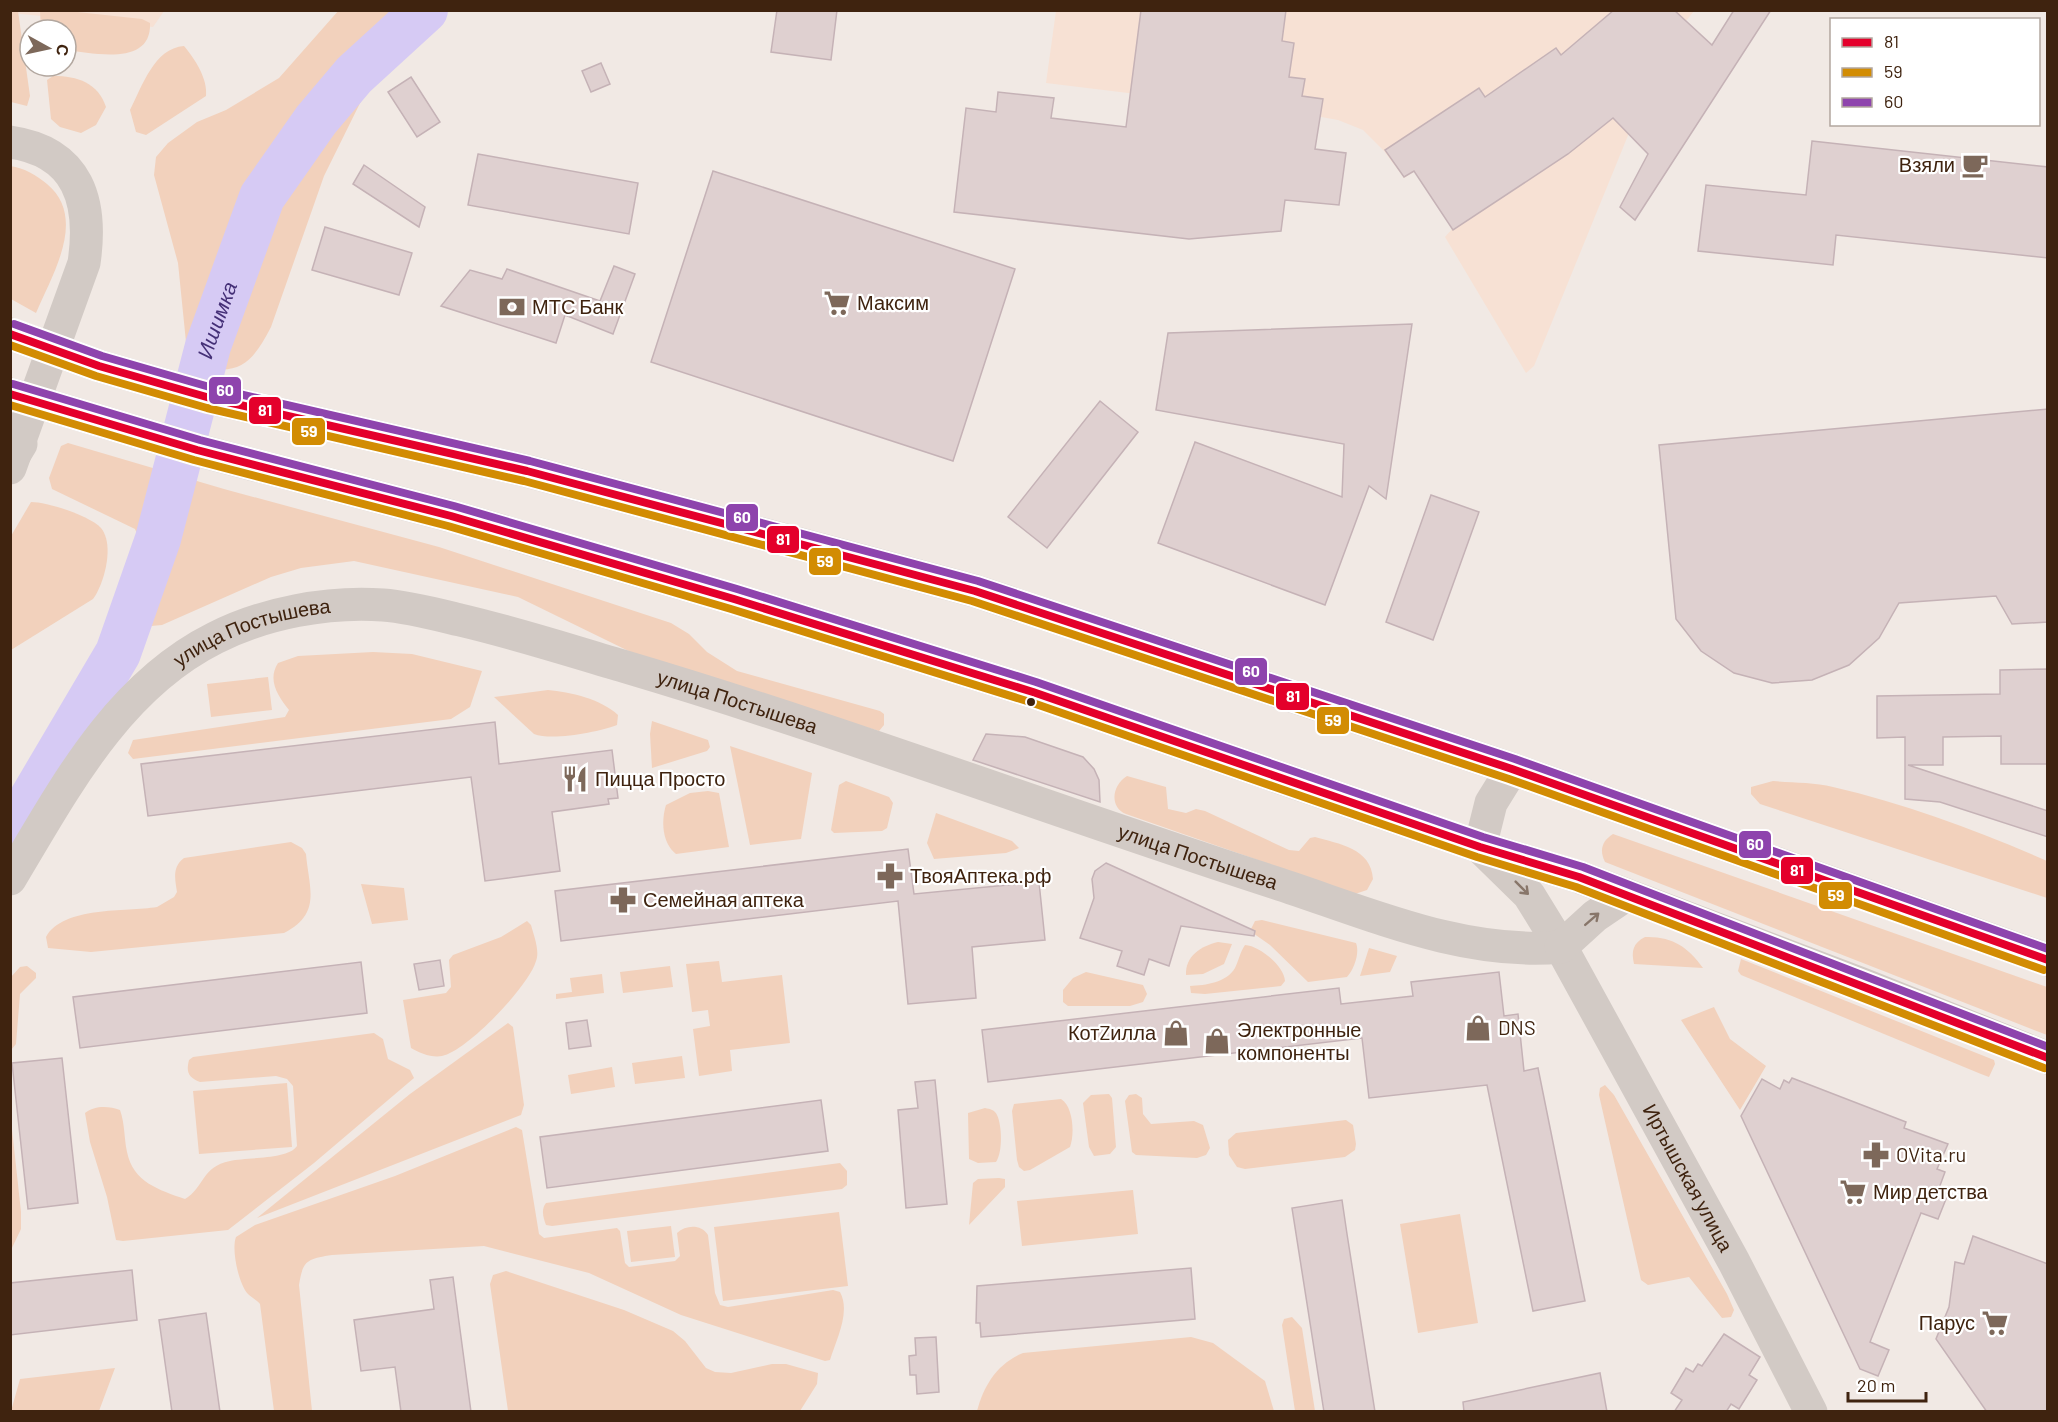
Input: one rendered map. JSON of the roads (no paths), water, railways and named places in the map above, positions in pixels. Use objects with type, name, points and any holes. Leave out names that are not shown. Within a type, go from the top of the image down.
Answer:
[{"type":"main road","points":[[10,142],[41,150],[59,162],[70,174],[86,207],[88,235],[84,263],[14,458]]},
{"type":"main road","points":[[10,334],[99,366],[210,398],[527,471],[975,591],[1512,769],[2048,960]]},
{"type":"main road","points":[[10,394],[197,450],[451,516],[745,603],[1033,692],[1480,847],[1579,877],[2048,1058]]},
{"type":"main road","name":"улица Постышева","points":[[10,879],[91,748],[133,698],[175,664],[213,638],[257,621],[293,612],[332,607],[384,605],[497,629],[729,698],[1087,820],[1445,937],[1529,950],[1561,947]]},
{"type":"main road","points":[[1480,847],[1491,803],[1512,769]]},
{"type":"main road","name":"Иртышская улица","points":[[1480,847],[1529,895],[1561,947],[1734,1262],[1811,1412]]},
{"type":"main road","points":[[1561,947],[1595,916],[1626,895]]},
{"type":"waterway","name":"Ишимка","points":[[10,836],[118,653],[158,539],[208,346],[262,197],[316,120],[354,75],[425,10]]},
{"type":"place","name":"Взяли","points":[[1975,165]]},
{"type":"place","name":"Максим","points":[[837,303]]},
{"type":"place","name":"МТС Банк","points":[[512,307]]},
{"type":"place","name":"Пицца Просто","points":[[575,779]]},
{"type":"place","name":"ТвояАптека.рф","points":[[890,876]]},
{"type":"place","name":"Семейная аптека","points":[[623,900]]},
{"type":"place","name":"DNS","points":[[1478,1028]]},
{"type":"place","name":"КотZилла","points":[[1176,1033]]},
{"type":"place","name":"Электронные компоненты","points":[[1217,1041]]},
{"type":"place","name":"OVita.ru","points":[[1876,1155]]},
{"type":"place","name":"Мир детства","points":[[1853,1192]]},
{"type":"place","name":"Парус","points":[[1995,1323]]}]
